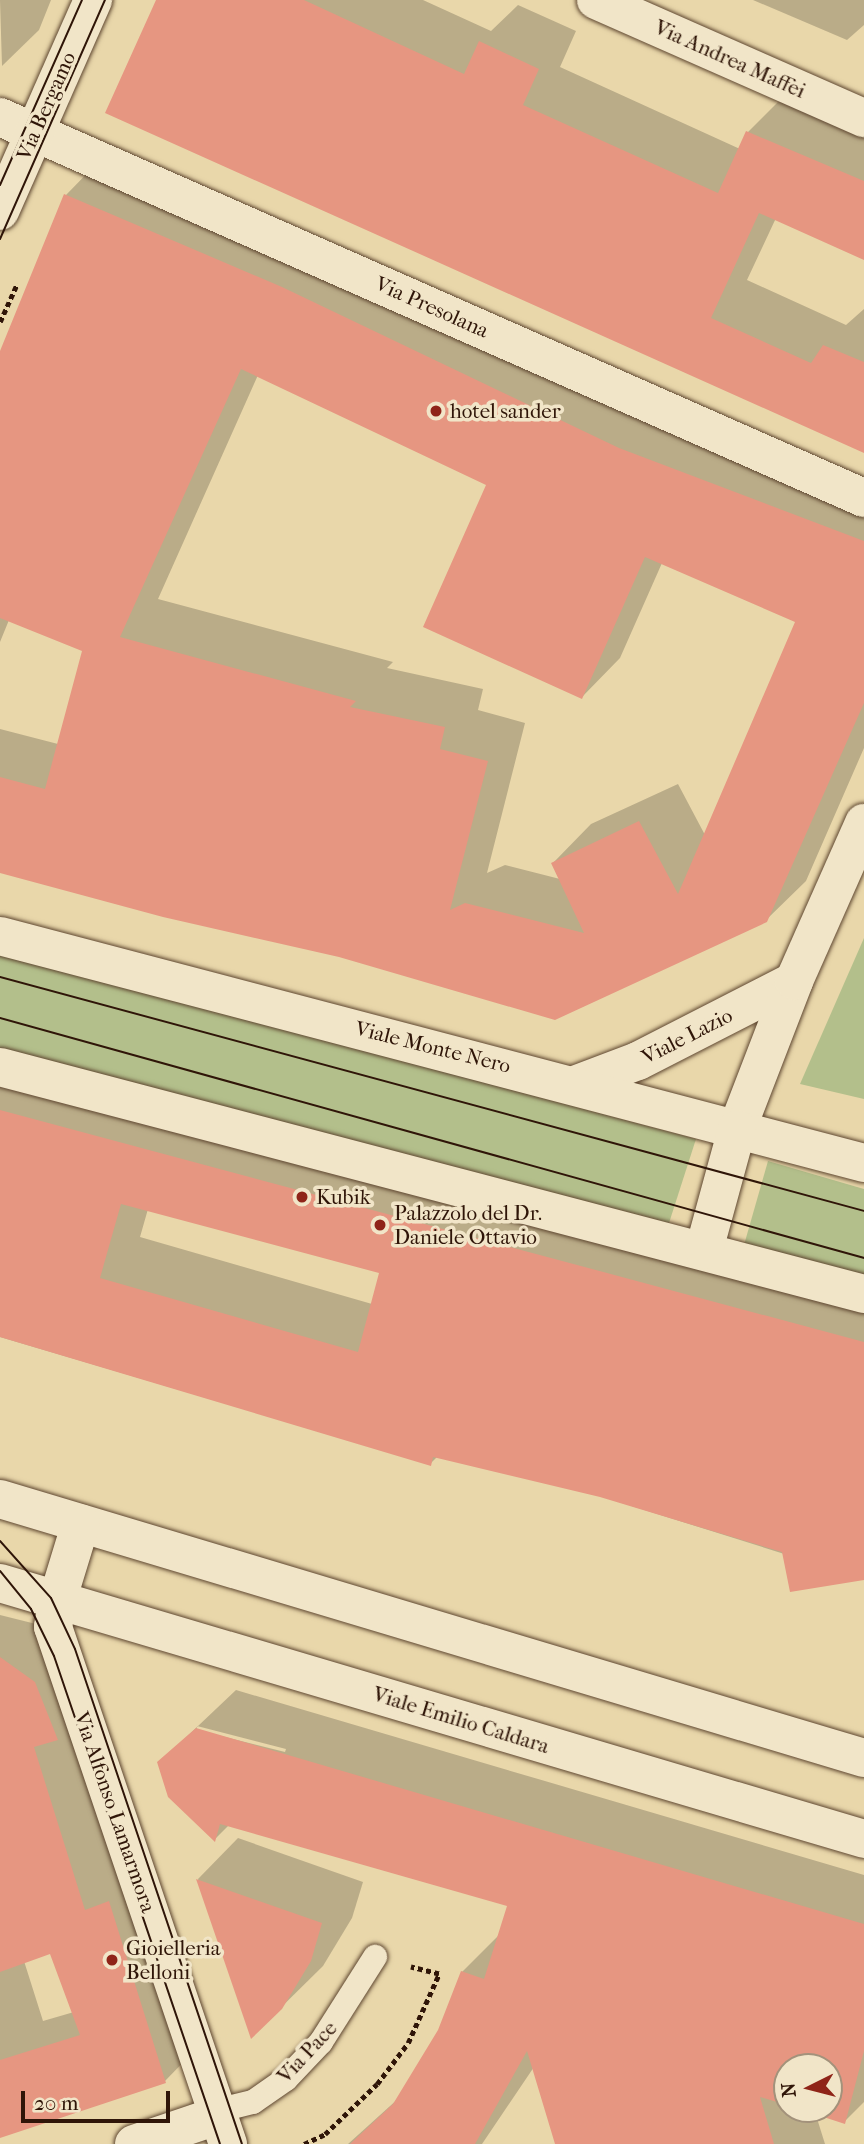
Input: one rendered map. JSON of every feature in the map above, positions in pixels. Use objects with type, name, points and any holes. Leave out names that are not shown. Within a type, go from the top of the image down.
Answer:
[{"type":"street","name":"Via Bergamo","points":[[0,211],[17,125],[93,0]]},
{"type":"street","name":"Via Andrea Maffei","points":[[596,0],[864,118]]},
{"type":"street","name":"Via Presolana","points":[[17,125],[864,498]]},
{"type":"street","points":[[704,1250],[737,1129],[794,981],[864,823]]},
{"type":"street","name":"Viale Monte Nero","points":[[0,936],[577,1084],[864,1163]]},
{"type":"street","name":"Viale Lazio","points":[[577,1084],[638,1061],[794,981]]},
{"type":"street","points":[[0,1067],[864,1294]]},
{"type":"street","points":[[0,1499],[864,1758]]},
{"type":"street","name":"Via Alfonso Lamarmora","points":[[81,1523],[58,1598],[53,1627],[222,2128]]},
{"type":"street","name":"Viale Emilio Caldara","points":[[0,1583],[864,1839]]},
{"type":"street","name":"Via Pace","points":[[134,2144],[211,2118],[222,2128]]},
{"type":"lane","name":"Via Pace","points":[[222,2128],[286,2079],[344,2011],[375,1957]]},
{"type":"path","points":[[0,322],[17,284]]},
{"type":"path","points":[[304,2144],[325,2134],[377,2084],[408,2043],[439,1974],[375,1957]]},
{"type":"green space","points":[[864,938],[864,1099],[800,1084]]},
{"type":"green space","points":[[0,953],[696,1139],[669,1223],[0,1049]]},
{"type":"green space","points":[[768,1161],[864,1189],[864,1277],[744,1245]]},
{"type":"building","points":[[156,0],[304,0],[464,74],[479,41],[539,69],[523,105],[718,193],[746,131],[864,181],[864,260],[759,213],[711,318],[811,363],[823,345],[864,362],[864,453],[105,113]]},
{"type":"building","points":[[64,194],[282,287],[619,448],[864,541],[864,703],[767,922],[555,1020],[339,957],[163,917],[0,873],[0,777],[45,789],[82,651],[0,618],[0,351]],"holes":[[[241,369],[486,485],[423,627],[582,699],[645,557],[795,622],[678,894],[639,821],[551,863],[584,933],[465,903],[450,910],[488,761],[440,749],[445,727],[350,707],[356,701],[120,637]]]},
{"type":"building","points":[[0,1110],[864,1342],[864,1580],[790,1592],[782,1552],[600,1497],[433,1457],[431,1466],[0,1337]],"holes":[[[121,1204],[379,1273],[358,1352],[100,1278]]]},
{"type":"building","points":[[0,1657],[35,1682],[58,1740],[34,1747],[85,1910],[109,1901],[166,2083],[0,2138],[0,2060],[80,2035],[50,1954],[0,1972]]},
{"type":"building","points":[[196,1728],[864,1924],[864,2051],[845,2124],[842,2123],[843,2053],[773,2053],[773,2101],[760,2097],[774,2144],[555,2144],[527,2051],[475,2144],[350,2144],[393,2104],[438,2030],[461,1971],[484,1979],[507,1906],[220,1824],[215,1842],[168,1797],[157,1762]]},
{"type":"building","points":[[196,1879],[322,1923],[311,1961],[282,2009],[251,2039]]},
{"type":"tram line","points":[[0,185],[82,0]]},
{"type":"tram line","points":[[0,239],[105,0]]},
{"type":"tram line","points":[[0,977],[864,1211]]},
{"type":"tram line","points":[[0,1018],[864,1258]]},
{"type":"tram line","points":[[0,1541],[51,1598],[75,1649],[242,2144]]},
{"type":"tram line","points":[[0,1571],[31,1609],[54,1656],[220,2144]]},
{"type":"place","name":"hotel sander","points":[[436,411]]},
{"type":"place","name":"Kubik","points":[[302,1197]]},
{"type":"place","name":"Palazzolo del Dr. Daniele Ottavio","points":[[380,1225]]},
{"type":"place","name":"Gioielleria Belloni","points":[[112,1960]]}]
